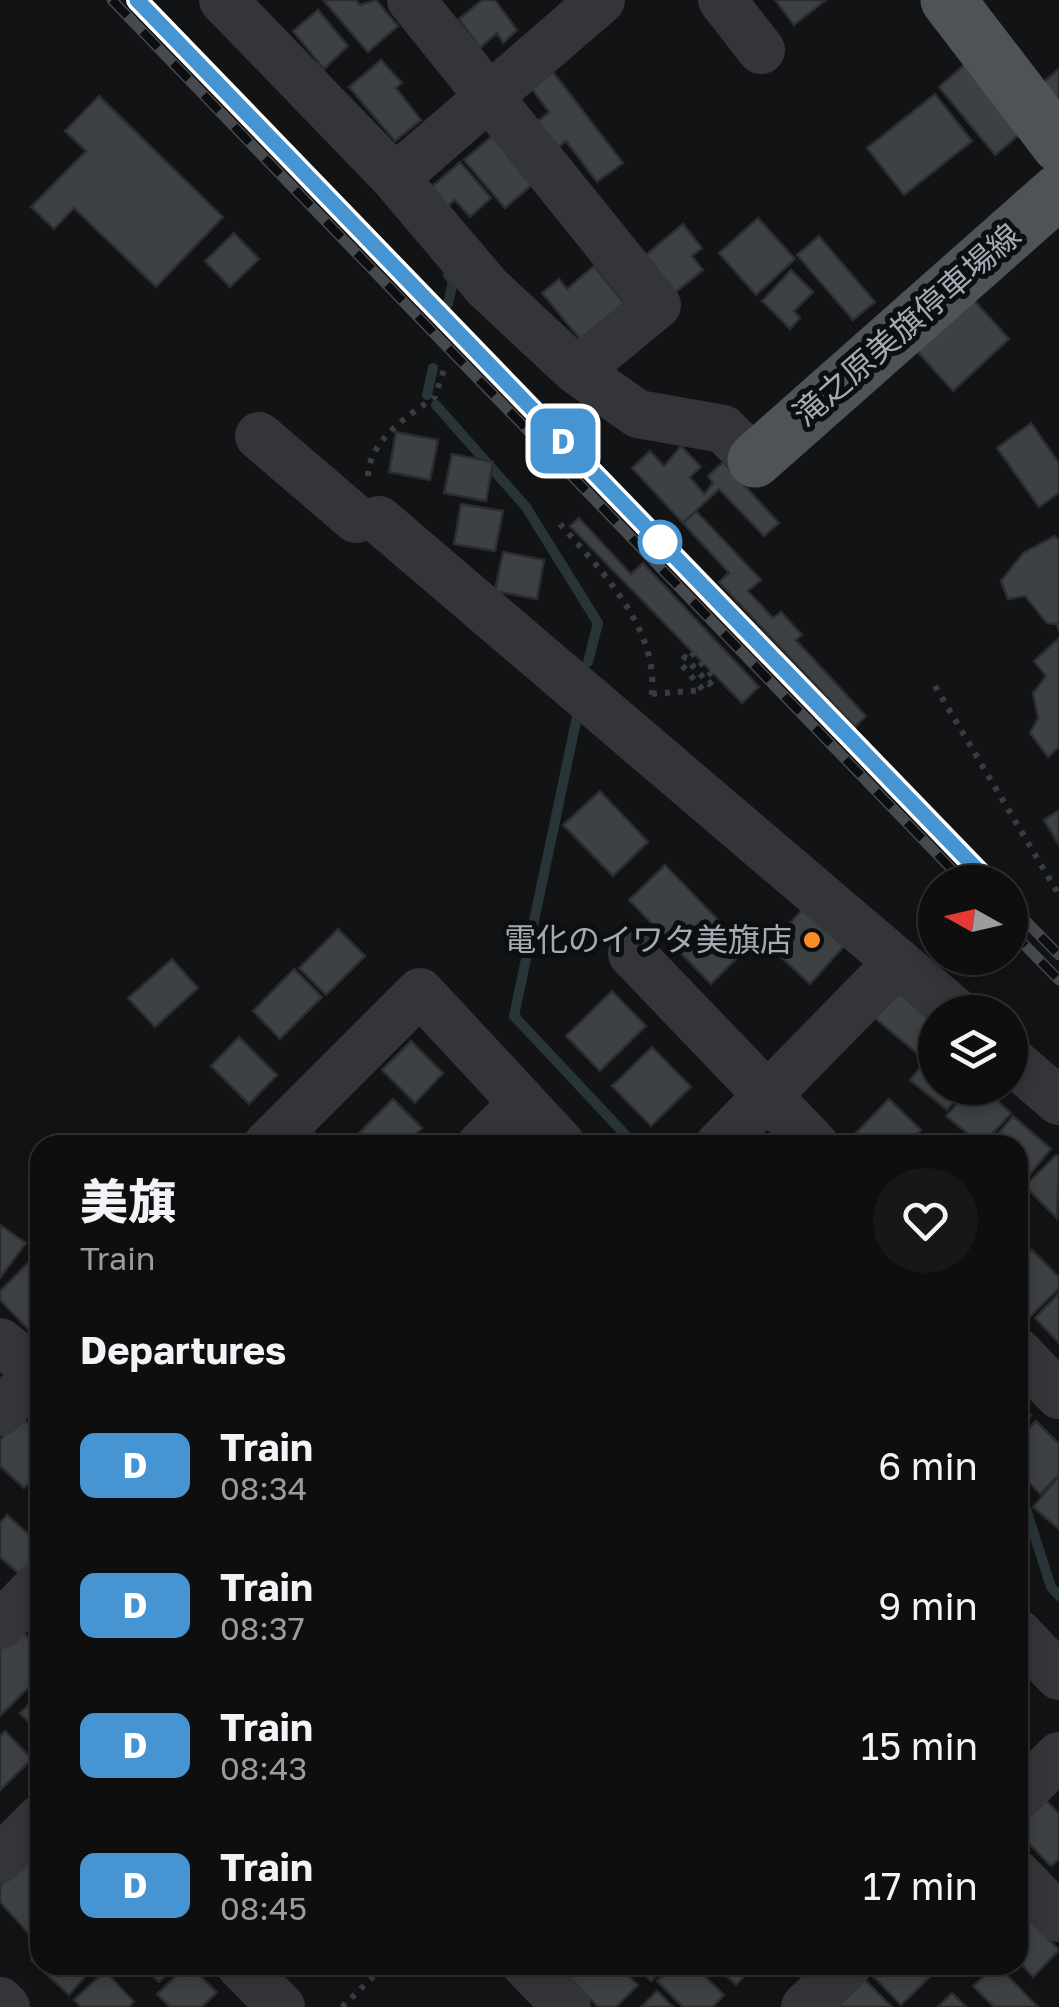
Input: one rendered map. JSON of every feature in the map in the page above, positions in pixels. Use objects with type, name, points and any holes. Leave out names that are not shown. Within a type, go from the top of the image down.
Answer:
[{"type":"main road","points":[[948,0],[1059,144]]},
{"type":"main road","name":"滝之原美旗停車場線","points":[[755,460],[1059,191]]},
{"type":"street","points":[[222,0],[394,178],[488,287],[577,370],[646,416],[723,429],[755,460]]},
{"type":"street","points":[[411,0],[657,305],[577,370]]},
{"type":"street","points":[[394,178],[601,0]]},
{"type":"street","points":[[722,0],[761,50]]},
{"type":"street","points":[[259,436],[368,508],[936,995]]},
{"type":"street","points":[[632,954],[805,1135]]},
{"type":"street","points":[[730,1135],[898,962]]},
{"type":"street","points":[[277,1135],[420,992],[552,1135]]},
{"type":"street","points":[[1028,1074],[1059,1101]]},
{"type":"street","points":[[491,1135],[523,1104]]},
{"type":"street","points":[[0,1342],[30,1364]]},
{"type":"street","points":[[1028,1362],[1059,1395]]},
{"type":"street","points":[[0,1412],[30,1382]]},
{"type":"street","points":[[0,1625],[30,1594]]},
{"type":"street","points":[[1028,1643],[1059,1676]]},
{"type":"street","points":[[1028,1787],[1059,1756]]},
{"type":"street","points":[[0,1859],[30,1829]]},
{"type":"street","points":[[1028,1885],[1059,1918]]},
{"type":"street","points":[[252,1975],[281,2007]]},
{"type":"street","points":[[805,2007],[838,1975]]},
{"type":"street","points":[[0,2000],[6,2007]]},
{"type":"path","points":[[368,508],[368,464],[404,415],[435,397],[444,368]]},
{"type":"path","points":[[560,524],[609,581],[640,635],[653,668],[652,694],[703,690],[680,662],[684,657],[709,684],[715,679],[691,652],[694,650]]},
{"type":"path","points":[[935,686],[1059,895]]},
{"type":"path","points":[[342,2007],[375,1975]]},
{"type":"building","points":[[323,0],[356,0],[360,5],[376,0],[398,26],[368,52]]},
{"type":"building","points":[[482,0],[495,0],[517,30],[503,43],[497,33],[480,48],[459,19]]},
{"type":"building","points":[[775,0],[826,0],[794,25]]},
{"type":"building","points":[[318,10],[348,46],[324,69],[293,31]]},
{"type":"building","points":[[381,60],[402,83],[396,88],[421,120],[395,141],[349,87]]},
{"type":"building","points":[[964,65],[1021,133],[995,155],[939,87]]},
{"type":"building","points":[[1059,69],[1059,105],[1041,84]]},
{"type":"building","points":[[553,72],[623,163],[597,182],[566,141],[557,148],[537,122],[549,112],[532,89]]},
{"type":"building","points":[[935,94],[972,141],[904,195],[867,148]]},
{"type":"building","points":[[99,96],[223,217],[156,287],[74,208],[54,229],[31,207],[86,151],[65,131]]},
{"type":"building","points":[[493,135],[534,183],[505,208],[464,160]]},
{"type":"building","points":[[460,162],[491,198],[470,217],[455,200],[444,209],[428,190]]},
{"type":"building","points":[[758,218],[795,259],[756,295],[719,253]]},
{"type":"building","points":[[683,224],[702,248],[692,256],[703,270],[671,296],[641,259]]},
{"type":"building","points":[[234,233],[259,259],[230,287],[205,261]]},
{"type":"building","points":[[819,236],[875,302],[853,320],[797,255]]},
{"type":"building","points":[[594,266],[624,303],[581,340],[542,293],[559,279],[567,289]]},
{"type":"building","points":[[791,270],[813,292],[794,311],[800,318],[790,329],[762,301]]},
{"type":"building","points":[[972,298],[1009,339],[953,391],[916,350]]},
{"type":"building","points":[[1031,423],[1059,463],[1059,493],[1039,507],[997,448]]},
{"type":"building","points":[[396,432],[438,440],[430,480],[389,472]]},
{"type":"building","points":[[681,446],[701,467],[690,477],[704,494],[713,483],[708,476],[723,462],[779,523],[764,536],[719,489],[683,523],[632,468],[650,451],[664,466]]},
{"type":"building","points":[[452,454],[493,462],[486,501],[444,493]]},
{"type":"building","points":[[461,504],[503,511],[495,551],[454,544]]},
{"type":"building","points":[[696,511],[761,580],[748,591],[773,618],[781,612],[802,635],[796,640],[866,716],[855,727],[719,582],[729,573],[683,523]]},
{"type":"building","points":[[579,518],[631,574],[643,563],[759,687],[742,703],[570,526]]},
{"type":"building","points":[[1055,536],[1059,541],[1059,631],[1057,624],[1047,623],[1025,596],[1008,599],[1001,581],[1023,553]]},
{"type":"building","points":[[503,552],[544,560],[537,599],[495,591]]},
{"type":"building","points":[[1059,638],[1059,747],[1048,757],[1030,733],[1038,718],[1033,693],[1046,676],[1034,661]]},
{"type":"building","points":[[600,791],[648,842],[613,876],[563,825]]},
{"type":"building","points":[[1059,810],[1059,845],[1044,820]]},
{"type":"building","points":[[665,865],[746,949],[711,984],[629,900]]},
{"type":"building","name":"電化のイワタ美旗店","points":[[815,896],[855,934],[810,984],[769,946]]},
{"type":"building","points":[[338,929],[365,956],[326,995],[299,968]]},
{"type":"building","points":[[172,959],[198,988],[155,1027],[128,998]]},
{"type":"building","points":[[294,969],[322,997],[280,1039],[253,1011]]},
{"type":"building","points":[[901,977],[918,995],[918,1054],[870,1014]]},
{"type":"building","points":[[612,991],[646,1026],[600,1071],[566,1036]]},
{"type":"building","points":[[239,1037],[277,1075],[249,1104],[211,1066]]},
{"type":"building","points":[[411,1041],[443,1073],[415,1103],[382,1070]]},
{"type":"building","points":[[652,1047],[691,1087],[651,1126],[612,1086]]},
{"type":"building","points":[[918,1070],[918,1086],[910,1080]]},
{"type":"building","points":[[393,1099],[422,1128],[415,1135],[357,1135]]},
{"type":"building","points":[[889,1099],[921,1130],[916,1135],[854,1135]]},
{"type":"building","points":[[956,1105],[1002,1105],[1011,1113],[991,1135],[970,1135],[946,1116]]},
{"type":"building","points":[[1013,1116],[1051,1149],[1028,1177],[1028,1135],[997,1135]]},
{"type":"building","points":[[304,1122],[316,1135],[291,1135]]},
{"type":"building","points":[[1056,1155],[1059,1157],[1057,1218],[1028,1189],[1028,1183]]},
{"type":"building","points":[[0,1225],[26,1243],[0,1278]]},
{"type":"building","points":[[1032,1250],[1059,1277],[1059,1288],[1030,1317],[1028,1315],[1028,1254]]},
{"type":"building","points":[[30,1261],[29,1330],[0,1300],[0,1291]]},
{"type":"building","points":[[1059,1293],[1059,1343],[1035,1318]]},
{"type":"building","points":[[21,1417],[30,1426],[30,1482],[24,1488],[0,1466],[0,1440]]},
{"type":"building","points":[[1036,1421],[1059,1444],[1059,1475],[1040,1494],[1028,1481],[1028,1429]]},
{"type":"building","points":[[1059,1476],[1059,1529],[1033,1507]]},
{"type":"building","points":[[7,1515],[30,1535],[30,1567],[22,1576],[0,1557],[0,1523]]},
{"type":"building","points":[[21,1630],[30,1639],[30,1686],[0,1716],[0,1650]]},
{"type":"building","points":[[30,1703],[30,1724],[20,1713]]},
{"type":"building","points":[[5,1731],[30,1761],[0,1790],[0,1736]]},
{"type":"building","points":[[1036,1790],[1059,1814],[1059,1859],[1051,1866],[1028,1842],[1028,1798]]},
{"type":"building","points":[[26,1861],[30,1865],[30,1935],[0,1902],[0,1885]]},
{"type":"building","points":[[1028,1918],[1059,1950],[1033,1977],[1028,1971]]},
{"type":"building","points":[[47,1975],[86,1975],[69,1995]]},
{"type":"building","points":[[101,1975],[109,1975],[134,2002],[129,2007],[81,2007],[74,2000]]},
{"type":"building","points":[[177,1975],[199,1975],[217,1992],[202,2007],[170,2007],[157,1994]]},
{"type":"building","points":[[566,1975],[628,1975],[638,1985],[616,2007],[598,2007]]},
{"type":"building","points":[[663,1975],[704,1975],[724,1995],[713,2007],[683,2007],[657,1981]]},
{"type":"building","points":[[726,1975],[746,1975],[736,1985]]},
{"type":"building","points":[[860,1975],[892,2007],[830,2007]]},
{"type":"building","points":[[872,1975],[932,1975],[901,2005]]},
{"type":"building","points":[[986,1975],[1007,1975],[1038,2007],[994,2007],[973,1986]]},
{"type":"building","points":[[657,1991],[673,2007],[641,2007]]},
{"type":"building","points":[[952,1993],[966,2007],[938,2007]]},
{"type":"waterway","points":[[448,275],[453,281],[448,304]]},
{"type":"waterway","points":[[427,395],[433,368]]},
{"type":"waterway","points":[[436,405],[526,507],[598,623],[588,662]]},
{"type":"waterway","points":[[578,712],[514,1016],[626,1135]]},
{"type":"waterway","points":[[1028,1515],[1051,1587],[1059,1596]]},
{"type":"railway","points":[[112,0],[948,865]]},
{"type":"railway","points":[[137,0],[973,865]]},
{"type":"railway","points":[[1028,923],[1059,955]]},
{"type":"railway","points":[[1028,948],[1059,980]]},
{"type":"train","name":"D","points":[[137,0],[973,865]]},
{"type":"place","name":"電化のイワタ美旗店","points":[[812,940]]}]
